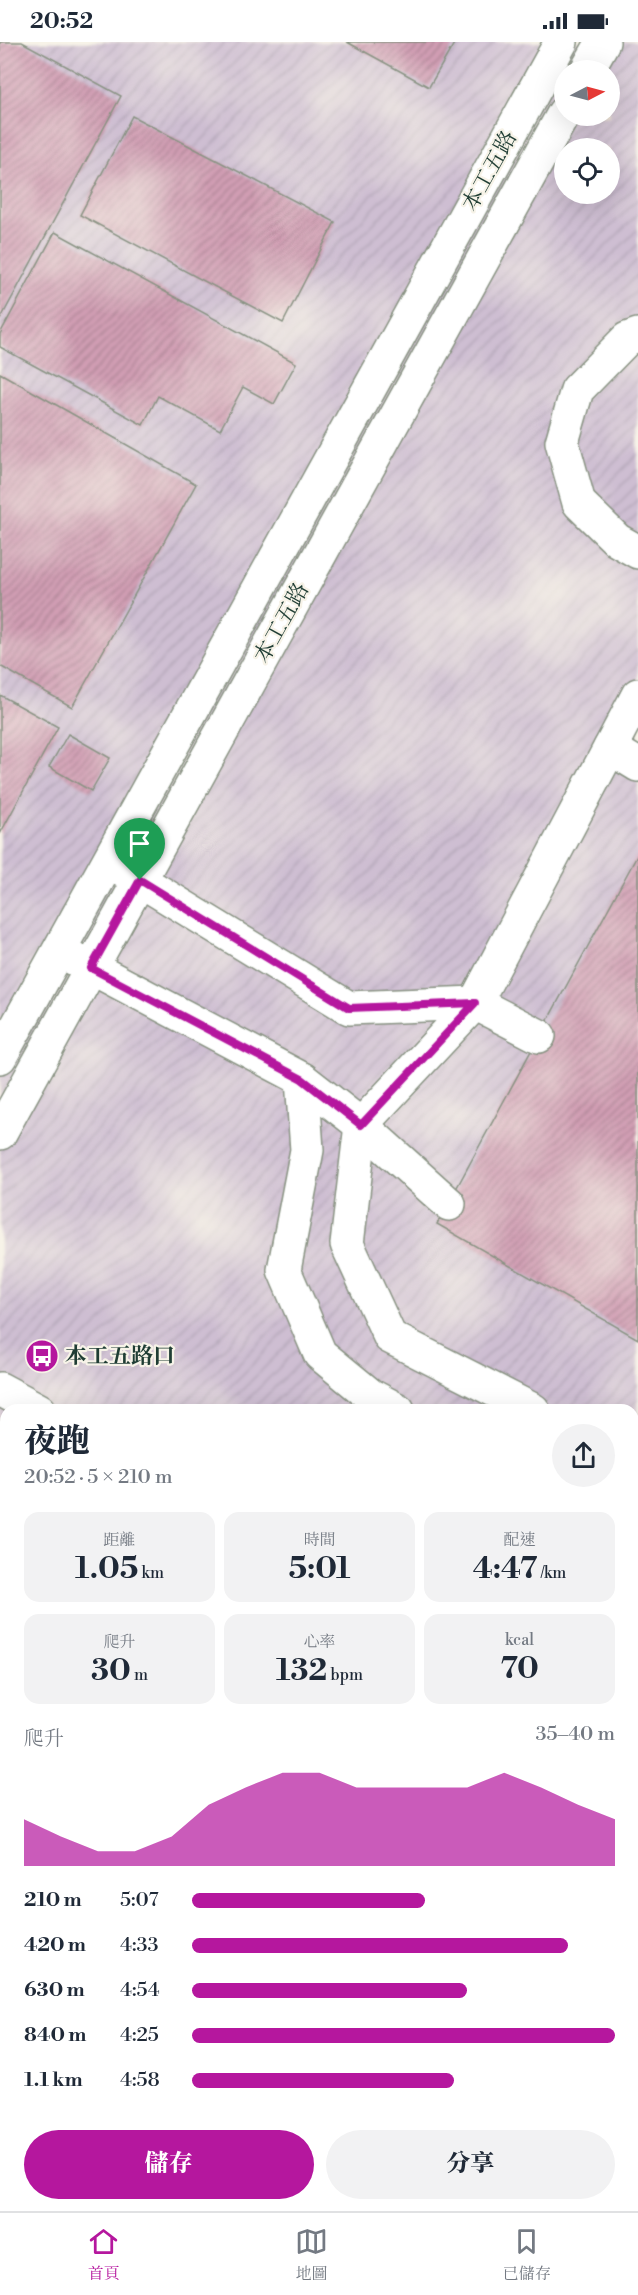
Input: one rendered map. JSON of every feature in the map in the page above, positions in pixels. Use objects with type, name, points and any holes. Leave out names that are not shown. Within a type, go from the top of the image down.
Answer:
[{"type":"street","name":"本工五路","points":[[0,1057],[561,42]]},
{"type":"street","points":[[593,60],[603,42]]},
{"type":"street","name":"本工五路","points":[[0,1133],[557,126]]},
{"type":"street","points":[[638,335],[627,339],[577,390],[562,442],[579,503],[617,540],[638,552]]},
{"type":"street","points":[[520,1404],[390,1337],[347,1244],[361,1125],[475,1003],[638,695]]},
{"type":"street","points":[[610,748],[638,765]]},
{"type":"street","points":[[108,861],[349,1008],[475,1003],[539,1036]]},
{"type":"street","points":[[59,950],[302,1079],[361,1125],[449,1204]]},
{"type":"street","points":[[302,1079],[307,1150],[284,1270],[320,1354],[370,1395],[387,1404]]},
{"type":"street","points":[[0,1389],[28,1404]]},
{"type":"shaded area","points":[[0,42],[638,42],[638,1404],[0,1404]]},
{"type":"building","points":[[0,42],[22,42],[121,96],[0,320]]},
{"type":"building","points":[[347,42],[455,42],[429,87]]},
{"type":"building","points":[[132,116],[335,222],[283,323],[80,215]]},
{"type":"building","points":[[55,232],[296,363],[274,404],[243,387],[220,430],[158,396],[143,425],[0,347],[0,334]]},
{"type":"building","points":[[0,373],[196,484],[72,707],[0,666]]},
{"type":"building","points":[[0,695],[58,727],[0,834]]},
{"type":"building","points":[[68,734],[110,758],[91,791],[49,767]]},
{"type":"building","points":[[638,854],[638,1339],[437,1224]]},
{"type":"place","name":"本工五路口","points":[[42,1356]]},
{"type":"route","points":[[140,880],[349,1008],[475,1003],[361,1125],[302,1079],[91,968],[140,880]]}]
